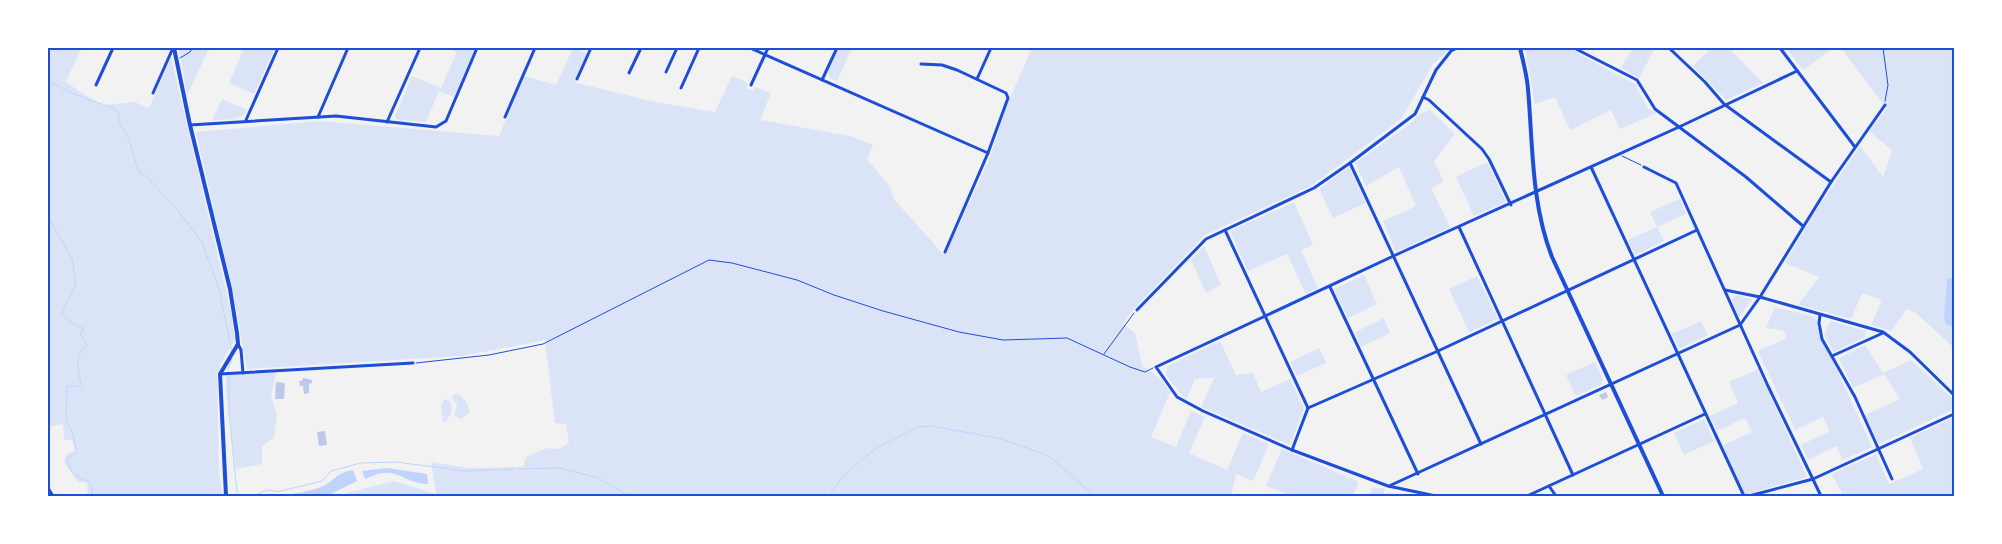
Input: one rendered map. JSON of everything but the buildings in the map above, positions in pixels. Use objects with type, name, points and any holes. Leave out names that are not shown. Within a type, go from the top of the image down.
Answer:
[{"type":"street","points":[[96,85],[113,48]]},
{"type":"street","points":[[174,48],[190,125],[230,289],[238,344],[241,350],[243,373]]},
{"type":"street","points":[[153,93],[174,48]]},
{"type":"street","points":[[246,120],[278,48]]},
{"type":"street","points":[[318,117],[348,48]]},
{"type":"street","points":[[387,122],[420,48]]},
{"type":"street","points":[[190,125],[318,117],[352,117],[431,127],[441,125],[446,121],[477,48]]},
{"type":"street","points":[[505,117],[535,48]]},
{"type":"street","points":[[577,79],[591,48]]},
{"type":"street","points":[[629,73],[641,48]]},
{"type":"street","points":[[666,72],[677,48]]},
{"type":"street","points":[[681,88],[699,48]]},
{"type":"street","points":[[750,48],[988,153]]},
{"type":"street","points":[[752,85],[768,48]]},
{"type":"street","points":[[822,80],[836,48]]},
{"type":"street","points":[[977,79],[991,48]]},
{"type":"street","points":[[1136,310],[1206,239],[1314,188],[1414,114],[1436,70],[1451,51],[1457,48]]},
{"type":"street","points":[[1520,48],[1528,87],[1535,192],[1548,245],[1639,446],[1664,496]]},
{"type":"street","points":[[1574,48],[1637,80],[1654,109],[1746,176],[1803,226]]},
{"type":"street","points":[[1669,48],[1705,82],[1724,104],[1831,182]]},
{"type":"street","points":[[1780,48],[1855,147]]},
{"type":"street","points":[[921,64],[950,68],[977,79],[1006,94],[1008,98],[988,153],[945,252]]},
{"type":"street","points":[[1436,496],[1388,486],[1292,450],[1203,411],[1177,397],[1156,367],[1459,227],[1511,205],[1535,192],[1591,168],[1797,71]]},
{"type":"street","points":[[1423,97],[1429,100],[1482,148],[1511,205]]},
{"type":"street","points":[[1388,486],[1418,474],[1740,324],[1760,297],[1831,182],[1885,105]]},
{"type":"street","points":[[1350,163],[1481,444]]},
{"type":"street","points":[[1644,167],[1676,183],[1802,459],[1821,496]]},
{"type":"street","points":[[1591,168],[1744,496]]},
{"type":"street","points":[[1459,227],[1573,475]]},
{"type":"street","points":[[1225,230],[1308,408],[1292,450]]},
{"type":"street","points":[[1308,408],[1438,351],[1697,230]]},
{"type":"street","points":[[1330,286],[1418,474]]},
{"type":"street","points":[[1725,290],[1760,297],[1883,332],[1910,352],[1954,395]]},
{"type":"street","points":[[1820,315],[1819,323],[1822,340],[1855,397],[1892,479]]},
{"type":"street","points":[[1832,356],[1883,332]]},
{"type":"street","points":[[226,496],[220,374],[238,344]]},
{"type":"street","points":[[220,374],[413,363]]},
{"type":"street","points":[[1527,496],[1705,414]]},
{"type":"street","points":[[1749,496],[1813,479],[1954,414]]},
{"type":"street","points":[[1550,486],[1556,496]]},
{"type":"street","points":[[48,488],[52,496]]},
{"type":"path","points":[[177,59],[184,56],[192,48]]},
{"type":"path","points":[[1883,48],[1888,85],[1885,105]]},
{"type":"path","points":[[1619,155],[1644,167]]},
{"type":"path","points":[[413,363],[489,355],[543,344],[709,260],[732,263],[783,276],[834,296],[959,332],[1002,340],[1066,338],[1145,372],[1156,367]]},
{"type":"path","points":[[1104,354],[1136,310]]},
{"type":"shaded area","points":[[48,48],[81,48],[66,82],[97,103],[104,105],[135,102],[149,108],[171,57],[231,312],[235,339],[221,363],[217,376],[219,475],[223,496],[88,496],[87,483],[78,482],[64,462],[66,455],[75,451],[72,440],[64,440],[63,424],[48,427]]},
{"type":"shaded area","points":[[179,48],[209,48],[187,96]]},
{"type":"shaded area","points":[[244,48],[275,48],[254,94],[229,83]]},
{"type":"shaded area","points":[[447,48],[475,48],[454,97],[439,91],[426,122],[397,120],[395,116],[412,76],[441,88],[457,52]]},
{"type":"shaded area","points":[[573,48],[587,53],[575,80],[577,83],[655,102],[715,112],[732,76],[748,83],[746,88],[753,91],[755,87],[771,93],[760,120],[850,136],[873,145],[867,159],[891,188],[893,198],[943,254],[947,251],[990,158],[1006,107],[1032,48],[1451,48],[1433,64],[1401,119],[1311,186],[1205,235],[1131,312],[1123,324],[1135,333],[1142,365],[1161,379],[1170,392],[1151,437],[1176,447],[1191,411],[1205,417],[1189,453],[1227,470],[1243,433],[1269,444],[1253,481],[1236,474],[1231,496],[341,496],[394,481],[436,494],[431,462],[469,468],[523,467],[526,457],[547,448],[559,449],[569,443],[566,424],[555,423],[545,340],[462,356],[247,369],[233,293],[196,132],[320,121],[499,136],[524,76],[556,85]]},
{"type":"shaded area","points":[[839,48],[852,48],[837,81],[830,78],[828,73]]},
{"type":"shaded area","points":[[1525,48],[1568,48],[1635,84],[1648,109],[1657,113],[1620,129],[1611,110],[1570,130],[1555,97],[1535,104]]},
{"type":"shaded area","points":[[1633,48],[1655,48],[1639,78],[1621,68]]},
{"type":"shaded area","points":[[1711,48],[1729,48],[1763,83],[1726,100],[1693,66]]},
{"type":"shaded area","points":[[1786,48],[1833,48],[1803,70]]},
{"type":"shaded area","points":[[1841,48],[1954,48],[1954,278],[1947,278],[1944,319],[1954,327],[1954,348],[1915,312],[1907,309],[1891,331],[1871,325],[1882,300],[1862,293],[1851,319],[1798,305],[1819,277],[1785,263],[1815,212],[1860,146],[1883,177],[1892,150],[1869,131],[1887,109]]},
{"type":"shaded area","points":[[222,99],[247,110],[245,114],[237,118],[212,121]]},
{"type":"shaded area","points":[[1430,110],[1455,134],[1434,161],[1444,182],[1431,188],[1450,227],[1396,252],[1383,221],[1416,206],[1399,167],[1366,186],[1355,163],[1409,125],[1420,114]]},
{"type":"shaded area","points":[[1487,162],[1506,202],[1474,216],[1456,177]]},
{"type":"shaded area","points":[[1349,167],[1366,203],[1333,218],[1319,189]]},
{"type":"shaded area","points":[[1680,199],[1686,214],[1657,227],[1650,212]]},
{"type":"shaded area","points":[[1294,202],[1313,245],[1301,250],[1318,288],[1306,294],[1287,254],[1248,271],[1230,231]]},
{"type":"shaded area","points":[[1657,227],[1664,241],[1635,255],[1628,240]]},
{"type":"shaded area","points":[[1204,246],[1221,285],[1206,293],[1191,260]]},
{"type":"shaded area","points":[[1364,275],[1377,304],[1348,318],[1334,289]]},
{"type":"shaded area","points":[[1477,276],[1498,319],[1469,332],[1449,289]]},
{"type":"shaded area","points":[[1735,295],[1752,299],[1739,317],[1732,301]]},
{"type":"shaded area","points":[[1775,307],[1812,316],[1818,321],[1823,342],[1872,447],[1843,460],[1836,446],[1808,460],[1801,445],[1830,431],[1823,417],[1795,430],[1758,351],[1787,338],[1784,331],[1766,328]]},
{"type":"shaded area","points":[[1384,318],[1390,333],[1361,347],[1355,332]]},
{"type":"shaded area","points":[[1701,321],[1708,335],[1679,349],[1672,334]]},
{"type":"shaded area","points":[[1830,321],[1866,331],[1865,337],[1834,352],[1824,335]]},
{"type":"shaded area","points":[[1220,341],[1236,375],[1253,373],[1261,392],[1290,379],[1304,408],[1290,445],[1201,407],[1214,378],[1195,379],[1186,400],[1166,375],[1167,366]]},
{"type":"shaded area","points":[[1865,345],[1883,373],[1911,360],[1954,400],[1954,409],[1879,444],[1865,415],[1900,399],[1884,374],[1853,388],[1839,358]]},
{"type":"shaded area","points":[[1319,348],[1326,363],[1297,376],[1290,362]]},
{"type":"shaded area","points":[[1595,362],[1603,380],[1602,384],[1576,396],[1566,375]]},
{"type":"shaded area","points":[[1758,369],[1807,477],[1745,495],[1723,445],[1752,432],[1745,418],[1717,431],[1710,416],[1738,403],[1729,382]]},
{"type":"shaded area","points":[[276,372],[271,397],[277,415],[274,437],[262,447],[262,464],[236,469],[226,393],[226,375]]},
{"type":"shaded area","points":[[457,393],[464,399],[469,410],[469,413],[461,419],[454,415],[457,406],[452,397]]},
{"type":"shaded area","points":[[448,399],[452,410],[446,422],[443,422],[441,405],[444,400]]},
{"type":"shaded area","points":[[1954,417],[1954,496],[1843,496],[1832,474],[1876,454],[1889,484],[1923,469],[1910,438]]},
{"type":"shaded area","points":[[1704,419],[1714,441],[1684,455],[1674,433]]},
{"type":"shaded area","points":[[1282,449],[1359,482],[1353,496],[1291,496],[1266,486]]},
{"type":"shaded area","points":[[1372,487],[1385,489],[1383,496],[1370,496]]},
{"type":"water","points":[[1947,278],[1954,278],[1954,327],[1946,324],[1944,319]]},
{"type":"water","points":[[387,468],[427,474],[428,484],[422,484],[389,473],[365,479],[362,471]]},
{"type":"water","points":[[353,470],[357,481],[327,496],[277,496],[316,489],[338,475]]},
{"type":"waterway","points":[[48,81],[74,94],[113,108],[120,114],[118,122],[128,137],[139,173],[146,176],[178,211],[202,242],[219,289],[232,352]]},
{"type":"waterway","points":[[48,217],[72,258],[76,284],[61,314],[75,325],[81,327],[84,332],[80,333],[87,346],[79,354],[78,359],[81,385],[67,387],[66,420],[72,432],[77,452],[67,459],[74,474],[89,481],[93,496]]},
{"type":"waterway","points":[[228,369],[232,358]]},
{"type":"waterway","points":[[229,376],[229,413],[237,492],[239,494]]},
{"type":"waterway","points":[[829,496],[844,475],[875,449],[919,427],[932,426],[1002,439],[1049,456],[1095,496]]},
{"type":"waterway","points":[[254,496],[265,491],[277,492],[322,481],[331,471],[361,463],[396,462],[465,471],[514,469]]},
{"type":"waterway","points":[[519,469],[560,468],[598,478],[630,496]]}]
